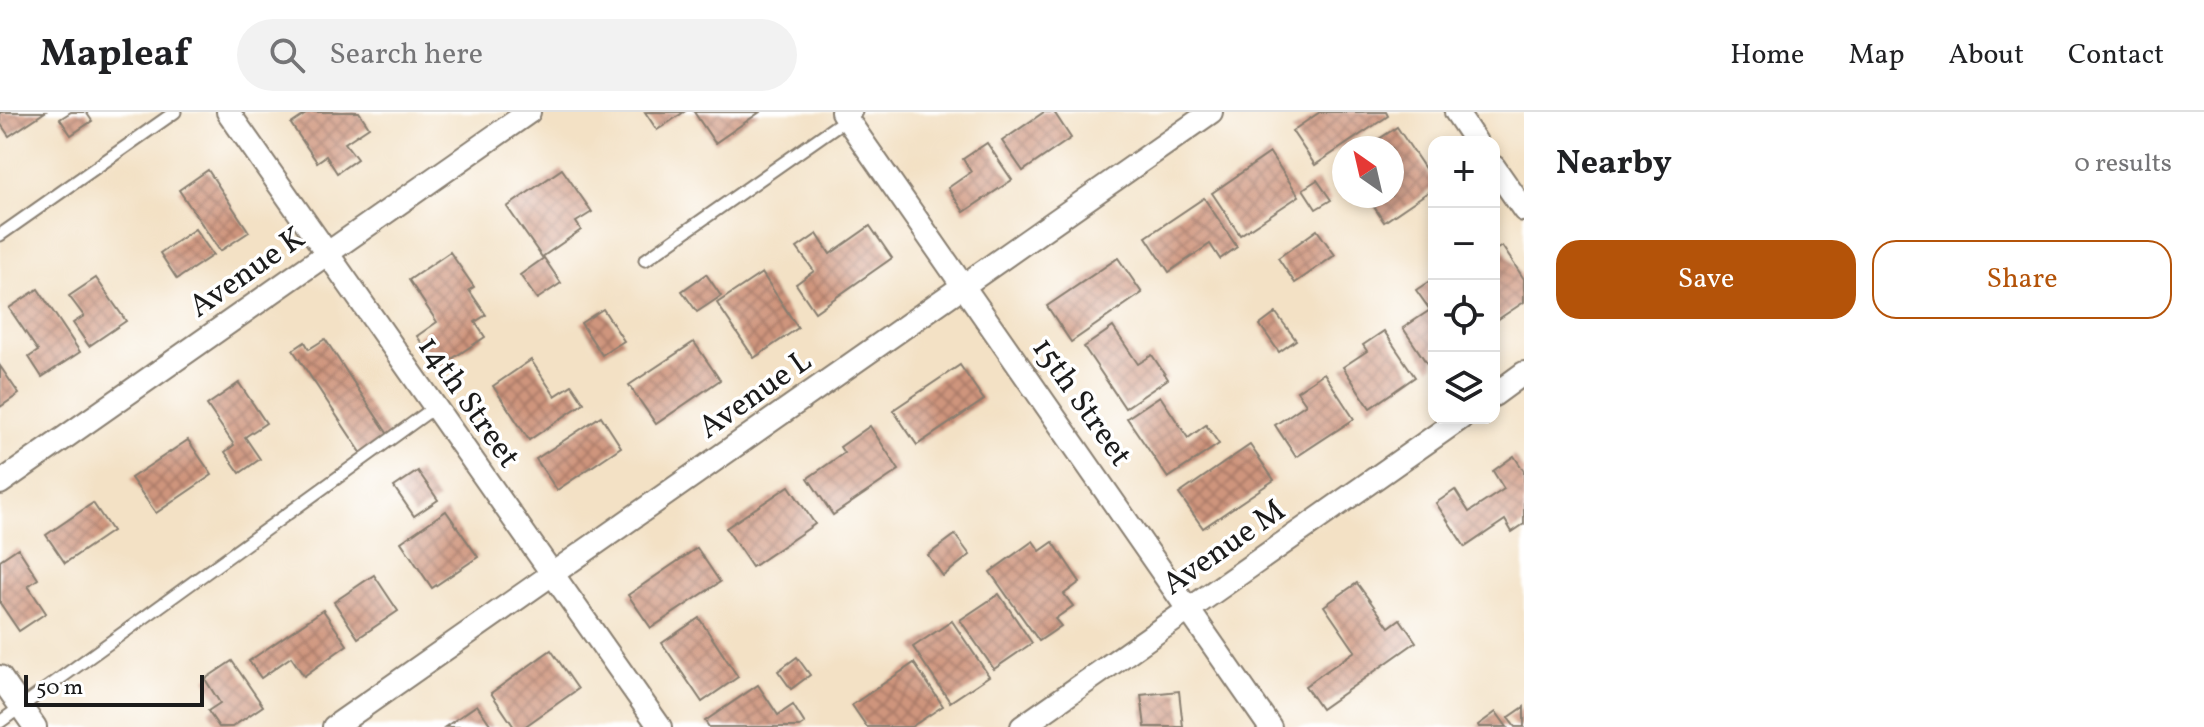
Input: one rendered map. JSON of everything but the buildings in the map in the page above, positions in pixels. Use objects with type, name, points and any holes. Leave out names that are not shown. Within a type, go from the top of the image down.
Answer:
[{"type":"street","name":"14th Street","points":[[228,112],[660,727]]},
{"type":"street","name":"Avenue K","points":[[0,483],[529,112]]},
{"type":"street","name":"Avenue L","points":[[334,727],[1211,112]]},
{"type":"street","points":[[1456,112],[1472,136]]},
{"type":"street","name":"15th Street","points":[[848,114],[1270,727]]},
{"type":"street","points":[[1500,176],[1524,210]]},
{"type":"street","points":[[1500,391],[1524,373]]},
{"type":"street","name":"Avenue M","points":[[1022,727],[1452,424]]},
{"type":"street","points":[[0,677],[35,727]]},
{"type":"lane","points":[[0,235],[175,112]]},
{"type":"lane","points":[[645,260],[848,114]]},
{"type":"lane","points":[[0,722],[435,407]]}]
